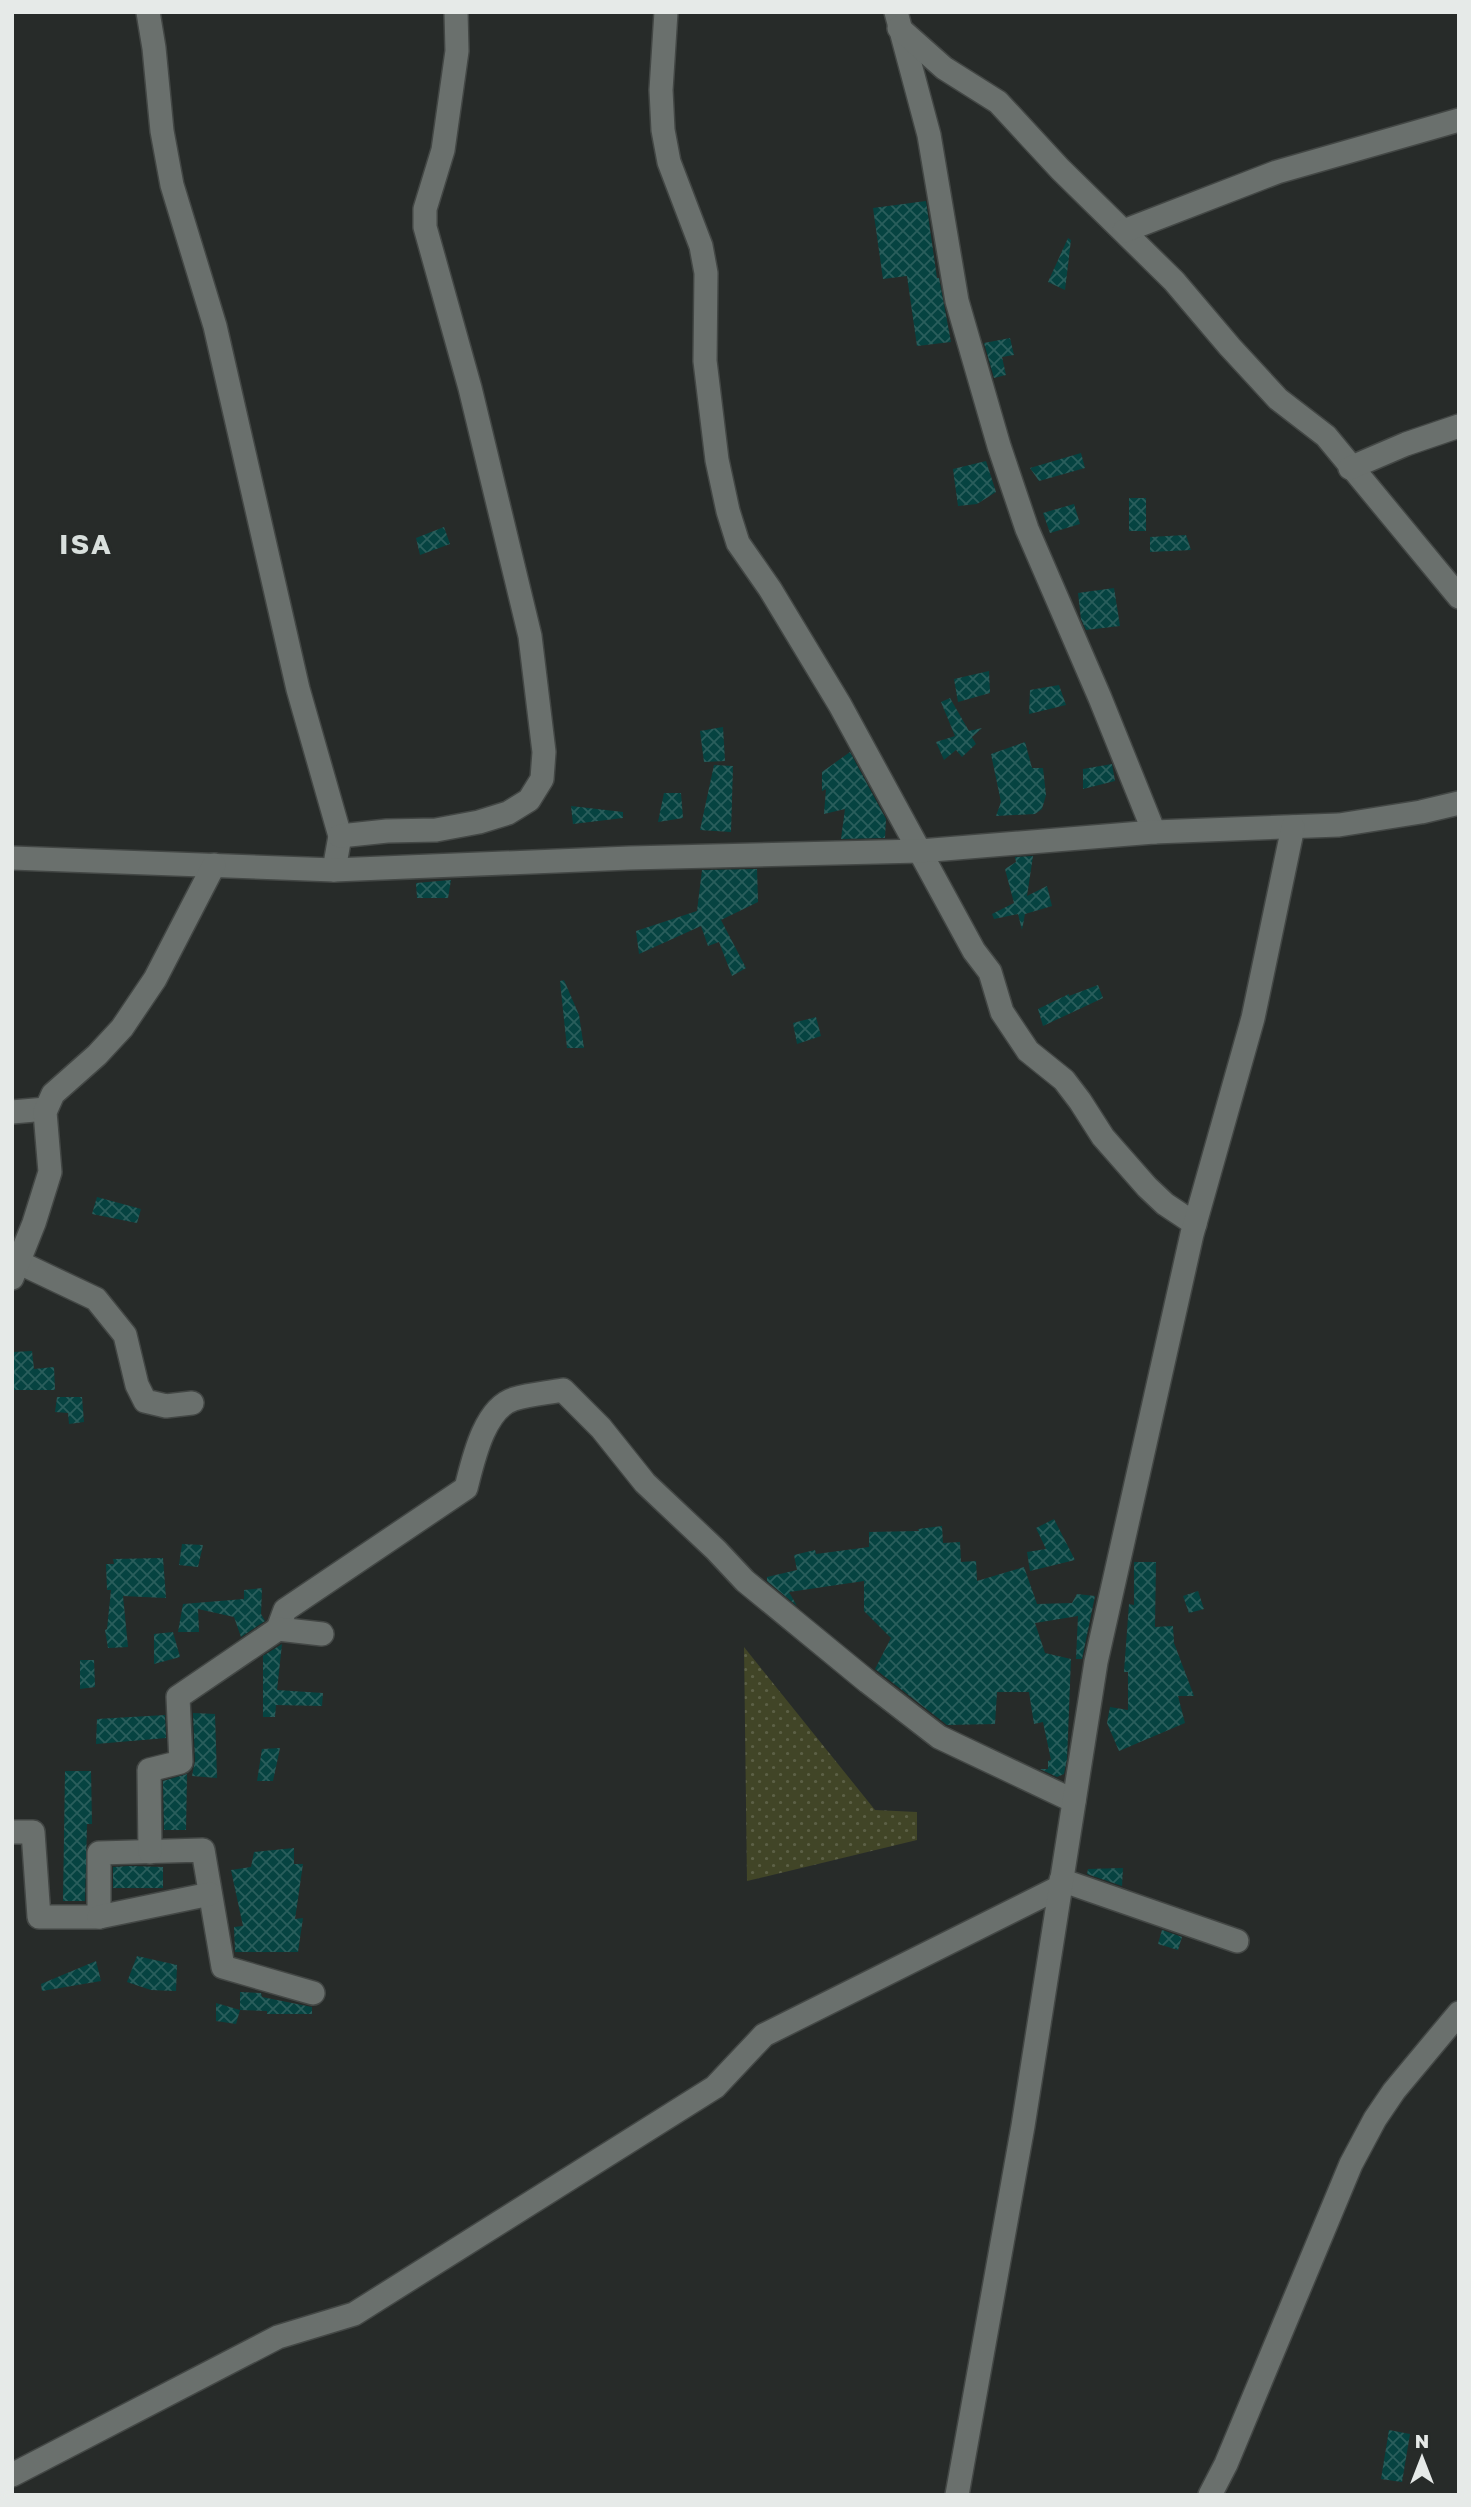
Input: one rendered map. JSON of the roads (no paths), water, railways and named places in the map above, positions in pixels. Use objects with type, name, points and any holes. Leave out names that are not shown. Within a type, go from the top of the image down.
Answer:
[{"type":"street","points":[[148,12],[155,48],[162,131],[172,185],[215,326],[295,677],[340,836],[334,870]]},
{"type":"street","points":[[340,836],[436,830],[479,822],[508,813],[529,800],[542,779],[544,752],[530,636],[470,388],[425,227],[425,209],[443,150],[457,51],[456,12]]},
{"type":"street","points":[[666,12],[661,89],[663,130],[669,162],[701,246],[706,273],[705,360],[717,460],[738,543],[840,705],[974,951],[990,972],[1002,1012],[1028,1051],[1064,1080],[1103,1137],[1147,1187],[1165,1204],[1195,1224]]},
{"type":"street","points":[[881,12],[897,20],[944,68],[998,102],[1060,169],[1174,281],[1278,399],[1326,436],[1459,597]]},
{"type":"street","points":[[897,20],[929,135],[957,301],[999,446],[1027,528],[1154,832]]},
{"type":"street","points":[[1124,231],[1277,172],[1459,120]]},
{"type":"street","points":[[1350,468],[1406,444],[1459,426]]},
{"type":"street","points":[[12,858],[334,870],[602,859],[920,851],[1154,832],[1339,825],[1459,803]]},
{"type":"street","points":[[957,2495],[1023,2126],[1096,1662],[1195,1224],[1253,1018],[1293,827]]},
{"type":"street","points":[[192,1403],[166,1406],[145,1401],[137,1385],[125,1335],[96,1299],[15,1270],[50,1172],[46,1109],[56,1088],[97,1055],[122,1028],[155,979],[214,864]]},
{"type":"street","points":[[12,1112],[46,1109]]},
{"type":"street","points":[[150,1852],[149,1770],[180,1762],[178,1697],[278,1629],[285,1610],[466,1488],[474,1457],[493,1413],[511,1399],[563,1390],[601,1428],[645,1483],[745,1581],[868,1682],[939,1737],[1074,1801]]},
{"type":"street","points":[[278,1629],[322,1634]]},
{"type":"street","points":[[12,1832],[33,1832],[39,1917],[100,1917],[210,1894]]},
{"type":"street","points":[[100,1917],[100,1853],[203,1850],[223,1967],[313,1993]]},
{"type":"street","points":[[12,2475],[278,2337],[354,2314],[715,2087],[764,2035],[1061,1884],[1237,1941]]},
{"type":"street","points":[[1210,2495],[1226,2464],[1314,2247],[1357,2152],[1394,2091],[1459,2013]]},
{"type":"district","name":"ISA","points":[[86,544]]}]
